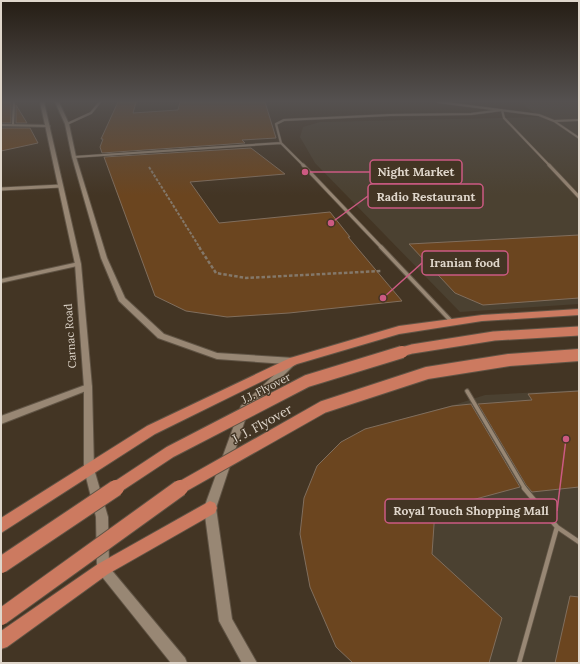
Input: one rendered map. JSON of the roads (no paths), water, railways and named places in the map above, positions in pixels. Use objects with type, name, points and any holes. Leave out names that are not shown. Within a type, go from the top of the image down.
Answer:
[{"type":"main road","name":"Carnac Road","points":[[50,133],[78,264],[88,387],[89,469],[102,517],[103,569]]},
{"type":"main road","points":[[69,133],[74,157],[104,258],[122,299],[161,336],[217,356],[294,361]]},
{"type":"main road","points":[[1,526],[151,430],[294,361],[399,330],[482,318],[579,312]]},
{"type":"main road","name":"J.J. Flyover","points":[[1,565],[170,452],[307,381],[412,349],[494,336],[579,331]]},
{"type":"main road","name":"J. J. Flyover","points":[[1,617],[187,483],[323,407],[427,373],[509,360],[579,355]]},
{"type":"main road","points":[[250,663],[226,621],[210,508],[244,409],[294,361]]},
{"type":"main road","points":[[1,641],[103,569],[210,508]]},
{"type":"main road","points":[[103,569],[180,663]]},
{"type":"street","points":[[278,133],[281,144],[452,322]]},
{"type":"street","points":[[518,133],[579,197]]},
{"type":"street","points":[[74,157],[281,144]]},
{"type":"street","points":[[1,189],[61,186]]},
{"type":"street","points":[[1,281],[78,264]]},
{"type":"street","points":[[1,420],[88,387]]},
{"type":"lane","points":[[467,391],[526,491],[557,527],[579,542]]},
{"type":"lane","points":[[519,663],[557,527]]},
{"type":"place","name":"Night Market","points":[[305,172]]},
{"type":"place","name":"Radio Restaurant","points":[[331,223]]},
{"type":"place","name":"Iranian food","points":[[383,298]]},
{"type":"place","name":"Royal Touch Shopping Mall","points":[[566,439]]}]
